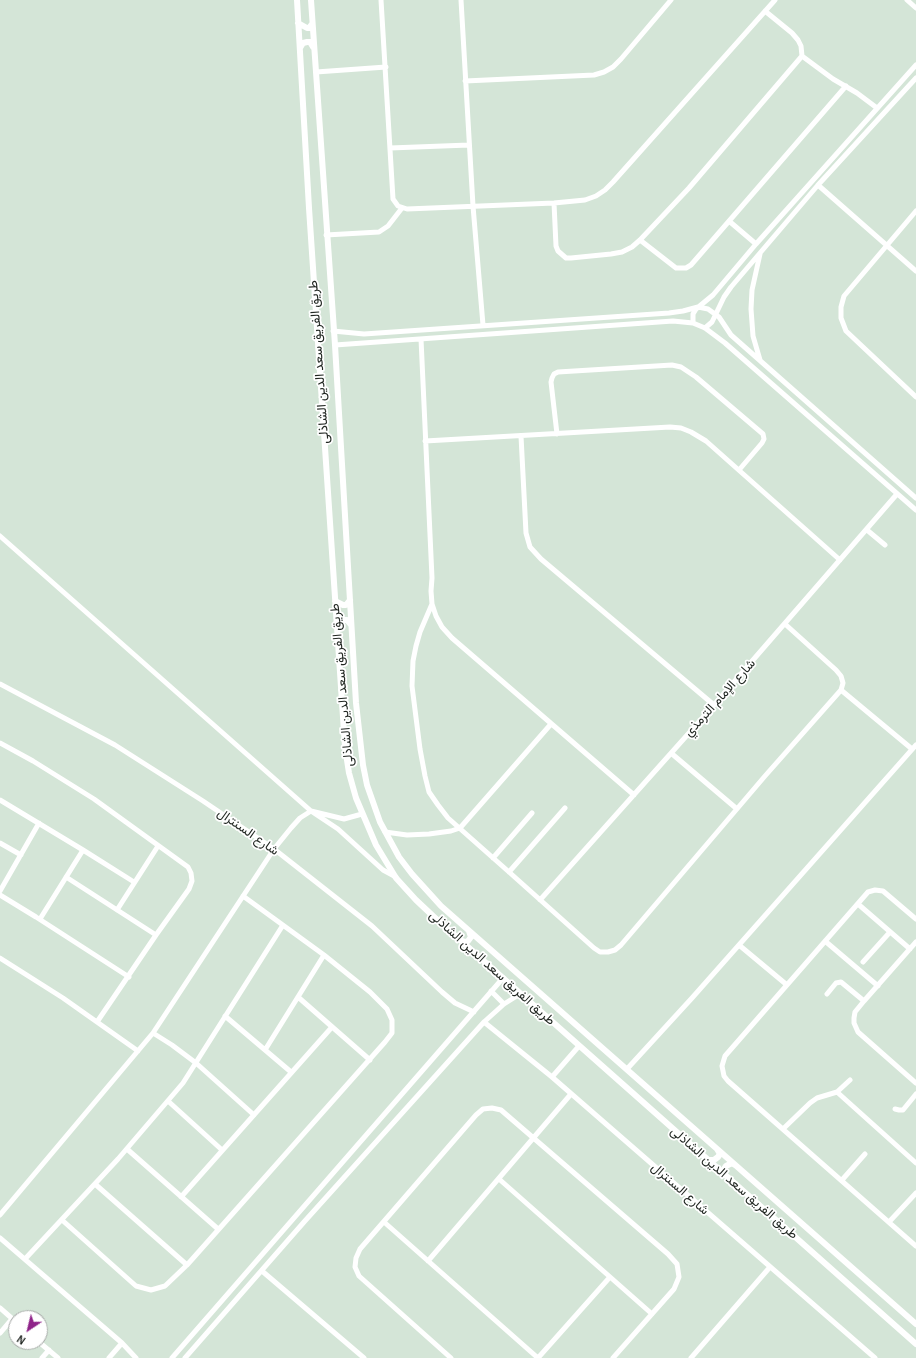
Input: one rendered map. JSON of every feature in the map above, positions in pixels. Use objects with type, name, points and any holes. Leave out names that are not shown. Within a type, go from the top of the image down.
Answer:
[{"type":"street","name":"طريق الفريق سعد الدين الشاذلى","points":[[297,0],[309,208],[345,747],[349,773],[356,798],[376,845],[396,878],[416,900],[520,994],[916,1344]]},
{"type":"street","name":"طريق الفريق سعد الدين الشاذلى","points":[[311,0],[326,235],[335,346],[356,703],[362,766],[373,804],[385,832],[399,857],[421,885],[441,906],[916,1324]]},
{"type":"street","points":[[381,0],[393,199],[398,206],[402,208],[554,204],[585,200],[596,196],[605,190],[775,0]]},
{"type":"street","points":[[461,0],[473,206],[483,325]]},
{"type":"street","points":[[465,81],[594,75],[604,72],[613,67],[621,59],[671,0]]},
{"type":"street","points":[[907,0],[916,8]]},
{"type":"street","points":[[554,204],[556,246],[566,258],[622,252],[632,247],[640,240],[689,188],[802,56],[801,46],[798,40],[792,33],[765,11]]},
{"type":"street","points":[[298,23],[307,28],[309,28],[312,24]]},
{"type":"street","points":[[300,48],[303,43],[307,42],[312,44],[314,49]]},
{"type":"street","points":[[802,56],[833,80],[846,86],[877,108]]},
{"type":"street","points":[[334,331],[364,334],[522,322],[673,313],[698,306],[706,301],[716,291],[792,202],[916,65]]},
{"type":"street","points":[[316,72],[386,67]]},
{"type":"street","points":[[705,328],[712,322],[724,296],[760,253],[818,185],[916,78]]},
{"type":"street","points":[[640,240],[676,268],[686,268],[691,265],[846,86]]},
{"type":"street","points":[[390,148],[469,144]]},
{"type":"street","points":[[843,146],[849,151]]},
{"type":"street","points":[[818,185],[916,271]]},
{"type":"street","points":[[792,202],[799,208]]},
{"type":"street","points":[[326,235],[379,232],[388,226],[402,208]]},
{"type":"street","points":[[916,211],[844,296],[841,306],[841,318],[846,331],[856,342],[916,396]]},
{"type":"street","points":[[729,221],[756,244]]},
{"type":"street","points":[[760,253],[752,290],[751,309],[753,336],[761,361]]},
{"type":"street","points":[[716,291],[719,296],[724,296]]},
{"type":"street","points":[[698,306],[708,308],[715,314],[731,335],[916,498]]},
{"type":"street","points":[[693,323],[693,314],[698,306]]},
{"type":"street","points":[[673,313],[677,317],[673,322]]},
{"type":"street","points":[[522,322],[525,327],[523,331]]},
{"type":"street","points":[[533,322],[530,326],[533,331]]},
{"type":"street","points":[[335,346],[523,331],[673,322],[693,323],[705,328],[725,343],[916,510]]},
{"type":"street","points":[[452,327],[453,336]]},
{"type":"street","points":[[364,334],[365,343]]},
{"type":"street","points":[[725,343],[731,335]]},
{"type":"street","points":[[422,339],[432,604],[436,616],[442,627],[447,632],[634,795]]},
{"type":"street","points":[[557,434],[551,382],[554,374],[558,372],[672,365],[681,367],[696,377],[763,434],[764,439],[762,443],[739,470]]},
{"type":"street","points":[[425,441],[670,427],[681,428],[692,432],[706,441],[840,560]]},
{"type":"street","points":[[521,436],[526,533],[530,548],[541,559],[714,705]]},
{"type":"street","points":[[879,477],[884,470]]},
{"type":"street","name":"شارع الإمام الترمذي","points":[[540,900],[714,705],[897,494]]},
{"type":"street","points":[[867,530],[885,545]]},
{"type":"street","points":[[0,536],[291,791],[311,811],[338,829],[383,870],[396,878]]},
{"type":"street","points":[[335,601],[343,606],[350,600]]},
{"type":"street","points":[[432,604],[420,632],[416,646],[413,661],[412,686],[421,756],[430,792],[438,805],[460,828],[600,952],[615,950],[841,690],[841,676],[836,670],[785,624]]},
{"type":"street","points":[[336,625],[338,621],[347,620],[352,627]]},
{"type":"street","name":"شارع السنترال","points":[[0,684],[115,745],[203,801],[274,849],[372,926],[455,1003],[474,1012]]},
{"type":"street","points":[[841,690],[912,749]]},
{"type":"street","points":[[385,832],[407,835],[429,834],[451,831],[460,828],[551,724]]},
{"type":"street","points":[[1,745],[33,761],[94,799],[188,867],[191,873],[192,881],[189,889],[156,934],[98,1022]]},
{"type":"street","points":[[627,1069],[916,745]]},
{"type":"street","points":[[671,753],[737,810]]},
{"type":"street","points":[[0,800],[134,882]]},
{"type":"street","points":[[509,872],[565,808]]},
{"type":"street","points":[[0,1214],[153,1033],[274,849],[300,818],[311,811],[344,819],[362,814]]},
{"type":"street","points":[[493,858],[532,813]]},
{"type":"street","points":[[0,891],[39,823]]},
{"type":"street","points":[[0,843],[21,855]]},
{"type":"street","points":[[117,910],[158,846]]},
{"type":"street","points":[[40,920],[83,850]]},
{"type":"street","points":[[66,877],[156,934]]},
{"type":"street","points":[[916,918],[883,890],[872,890],[825,941],[725,1056],[722,1066],[724,1076],[728,1081],[916,1246]]},
{"type":"street","points":[[0,895],[129,977]]},
{"type":"street","points":[[62,1220],[136,1286],[150,1290],[165,1286],[187,1265],[370,1060],[392,1033],[392,1020],[387,1009],[374,996],[324,955],[243,896]]},
{"type":"street","points":[[858,904],[910,949]]},
{"type":"street","points":[[25,1260],[127,1149],[183,1083],[283,925]]},
{"type":"street","points":[[459,939],[465,942],[468,941],[471,937],[470,931]]},
{"type":"street","points":[[863,962],[890,932]]},
{"type":"street","points":[[825,941],[878,986]]},
{"type":"street","points":[[916,942],[855,1012],[854,1018],[855,1028],[861,1035],[916,1083]]},
{"type":"street","points":[[739,944],[787,985]]},
{"type":"street","points":[[480,958],[481,949],[487,948],[490,950]]},
{"type":"street","points":[[265,1050],[324,955]]},
{"type":"street","points":[[0,958],[98,1022],[138,1051]]},
{"type":"street","points":[[172,1358],[503,978]]},
{"type":"street","points":[[827,994],[836,983],[841,982],[864,1001]]},
{"type":"street","points":[[491,991],[504,1004]]},
{"type":"street","points":[[185,1358],[262,1272],[304,1222],[484,1022],[504,1004],[520,994]]},
{"type":"street","points":[[298,997],[370,1060]]},
{"type":"street","points":[[225,1016],[291,1072]]},
{"type":"street","name":"شارع السنترال","points":[[484,1022],[552,1077],[875,1358]]},
{"type":"street","points":[[181,1197],[332,1027]]},
{"type":"street","points":[[153,1033],[196,1063],[254,1115]]},
{"type":"street","points":[[552,1077],[579,1046]]},
{"type":"street","points":[[783,1129],[810,1103],[821,1097],[837,1092],[850,1080]]},
{"type":"street","points":[[837,1092],[916,1163]]},
{"type":"street","points":[[428,1262],[571,1094]]},
{"type":"street","points":[[896,1109],[903,1110],[916,1094]]},
{"type":"street","points":[[168,1101],[222,1150]]},
{"type":"street","points":[[451,1358],[359,1276],[355,1267],[356,1258],[360,1249],[471,1121],[483,1109],[492,1108],[501,1110],[668,1254],[677,1264],[679,1277],[674,1289],[613,1358]]},
{"type":"street","points":[[705,1158],[711,1160],[716,1159],[720,1154],[716,1148]]},
{"type":"street","points":[[127,1149],[218,1229]]},
{"type":"street","points":[[842,1180],[865,1154]]},
{"type":"street","points":[[725,1175],[724,1171],[726,1166],[732,1163],[737,1166]]},
{"type":"street","points":[[499,1179],[652,1314]]},
{"type":"street","points":[[95,1184],[187,1265]]},
{"type":"street","points":[[889,1222],[916,1193]]},
{"type":"street","points":[[384,1222],[538,1358],[610,1277]]},
{"type":"street","points":[[0,1238],[122,1343],[136,1358]]},
{"type":"street","points":[[691,1358],[770,1267]]},
{"type":"street","points":[[262,1272],[364,1358]]},
{"type":"street","points":[[0,1308],[8,1315]]},
{"type":"street","points":[[0,1333],[8,1326]]},
{"type":"street","points":[[109,1358],[122,1343]]},
{"type":"street","points":[[42,1358],[49,1350],[58,1358]]}]
